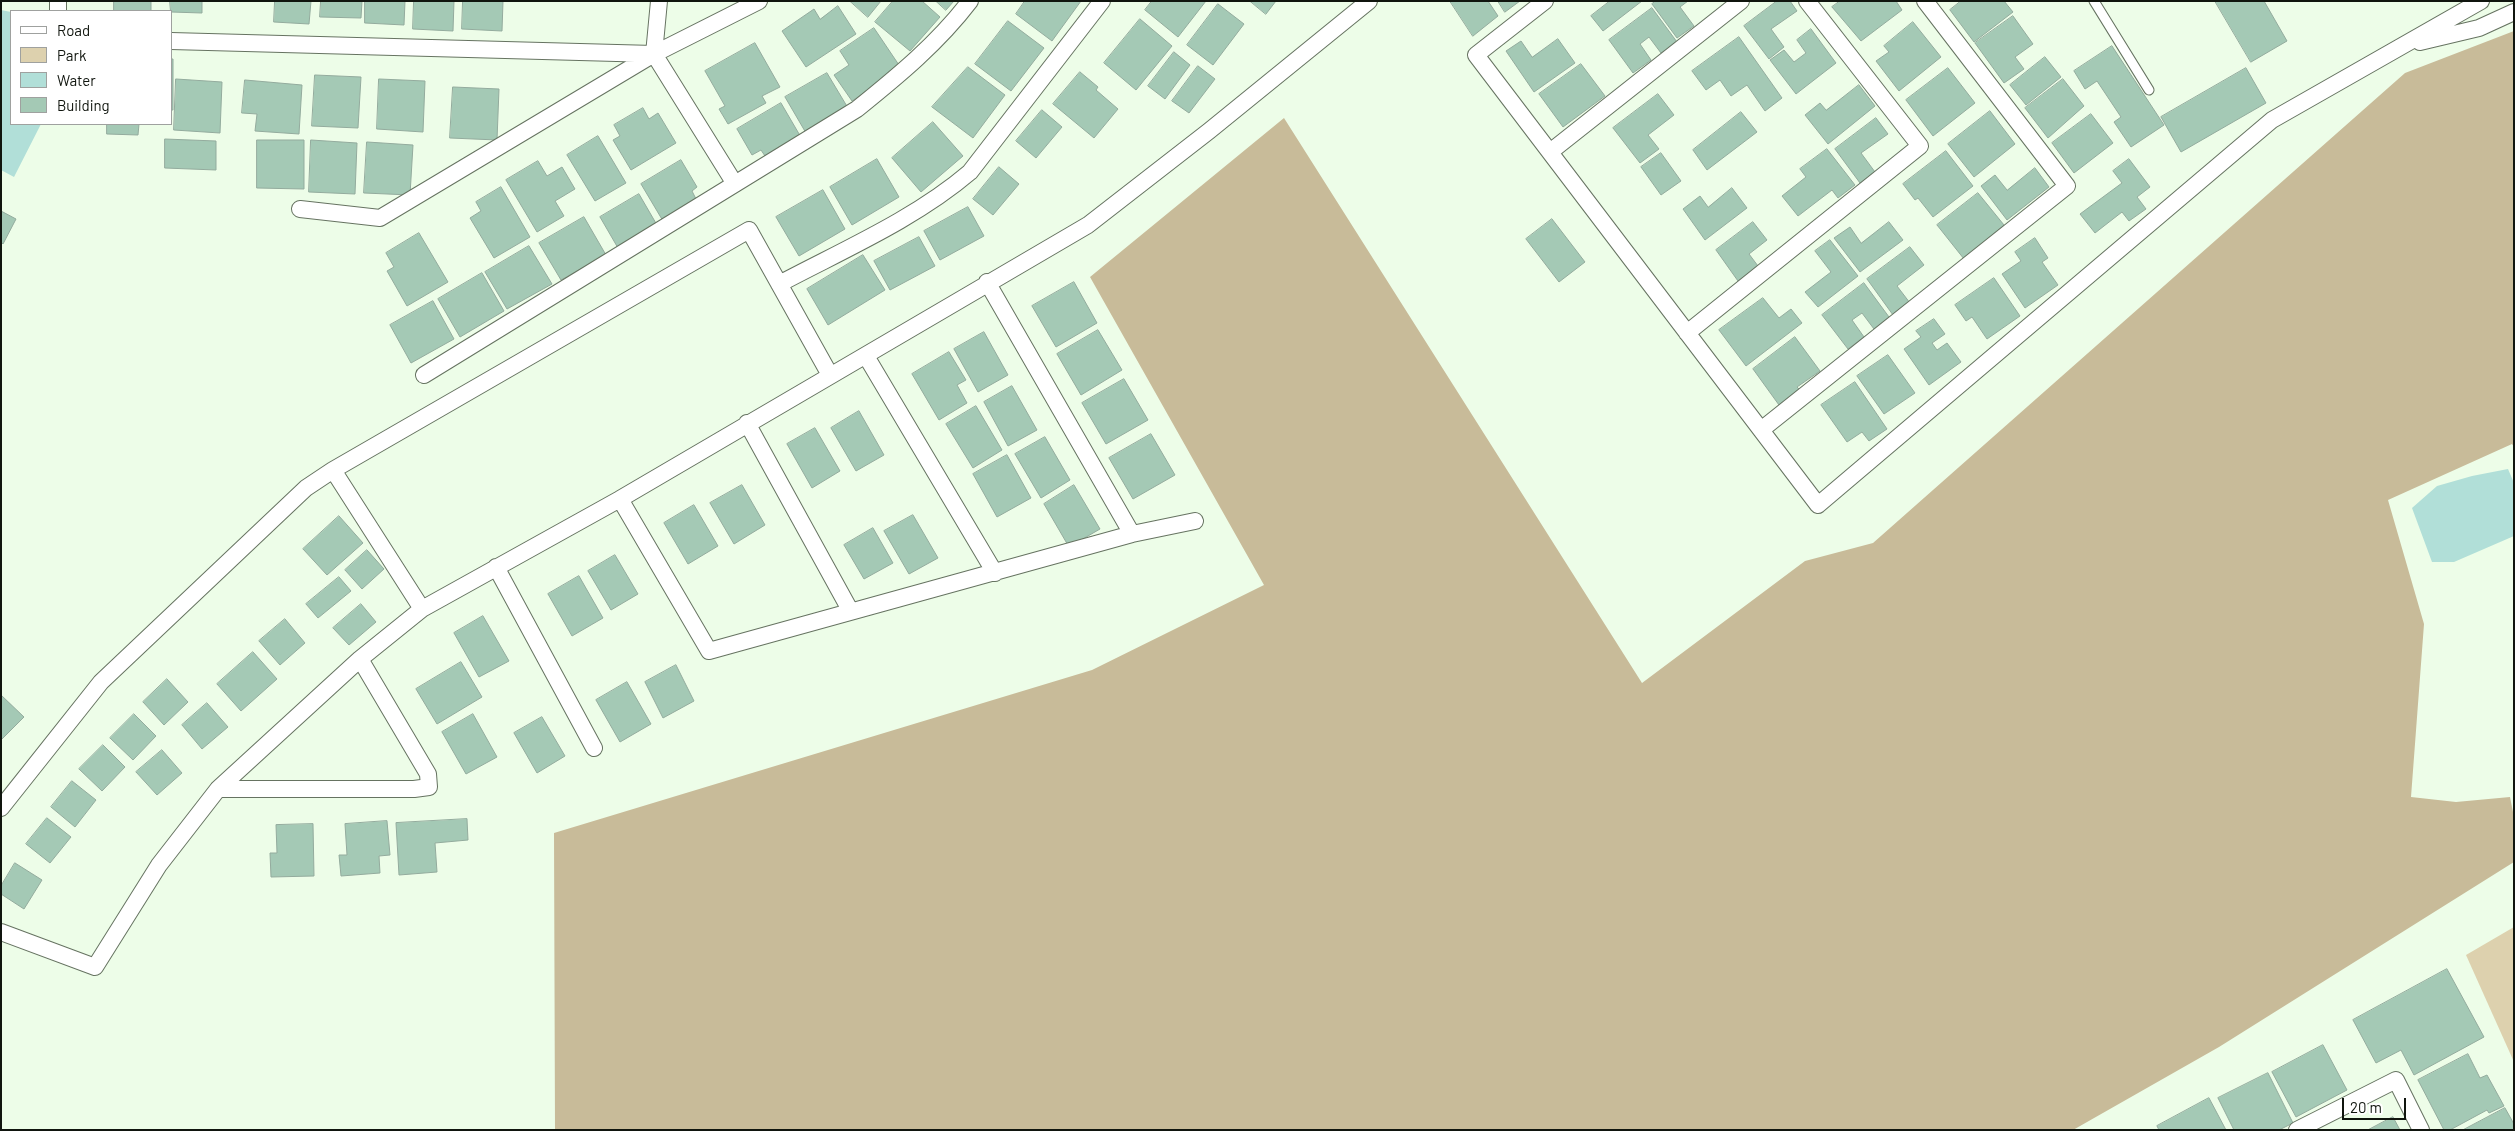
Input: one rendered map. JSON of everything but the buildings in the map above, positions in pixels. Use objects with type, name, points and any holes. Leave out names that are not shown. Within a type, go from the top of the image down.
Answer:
[{"type":"street","points":[[660,1],[654,54],[735,184]]},
{"type":"street","points":[[300,209],[380,218],[654,54],[758,1]]},
{"type":"street","points":[[424,375],[857,110],[907,68],[956,19],[970,1]]},
{"type":"street","points":[[779,284],[948,192],[970,172],[1102,1]]},
{"type":"street","points":[[1,932],[95,967],[158,865],[218,790],[360,659],[422,609],[620,498],[830,375],[866,356],[987,282],[1088,225],[1209,131],[1369,1]]},
{"type":"street","points":[[1545,1],[1476,55],[1818,505],[2272,120],[2481,1]]},
{"type":"street","points":[[1550,152],[1741,1]]},
{"type":"street","points":[[1687,332],[1920,146],[1807,1]]},
{"type":"street","points":[[1761,430],[2067,186],[1925,1]]},
{"type":"street","points":[[2398,48],[2479,28],[2514,12]]},
{"type":"street","points":[[172,41],[654,54]]},
{"type":"street","points":[[1,808],[101,682],[306,488],[333,470],[749,230],[830,375]]},
{"type":"street","points":[[987,282],[1132,534]]},
{"type":"street","points":[[866,356],[994,573]]},
{"type":"street","points":[[747,423],[850,610]]},
{"type":"street","points":[[333,470],[422,609]]},
{"type":"street","points":[[620,498],[709,651],[850,610],[994,573],[1132,534],[1195,521]]},
{"type":"street","points":[[496,567],[594,748]]},
{"type":"street","points":[[218,790],[414,789],[429,787],[428,774],[360,659]]},
{"type":"street","points":[[2296,1130],[2396,1080],[2421,1130]]},
{"type":"lane","points":[[2094,1],[2149,90]]},
{"type":"green space","points":[[2514,927],[2514,1062],[2466,955]]},
{"type":"shaded area","points":[[2514,31],[2514,447],[2512,444],[2388,500],[2424,624],[2411,797],[2456,802],[2510,797],[2514,817],[2514,862],[2219,1047],[2073,1130],[555,1130],[554,833],[1092,670],[1264,585],[1090,277],[1284,118],[1642,683],[1805,561],[1873,543],[2405,73]]},
{"type":"water","points":[[1,10],[10,12],[10,125],[40,125],[14,177],[1,170]]},
{"type":"water","points":[[2508,469],[2514,483],[2514,536],[2454,562],[2432,562],[2412,508],[2437,486],[2472,476]]}]
